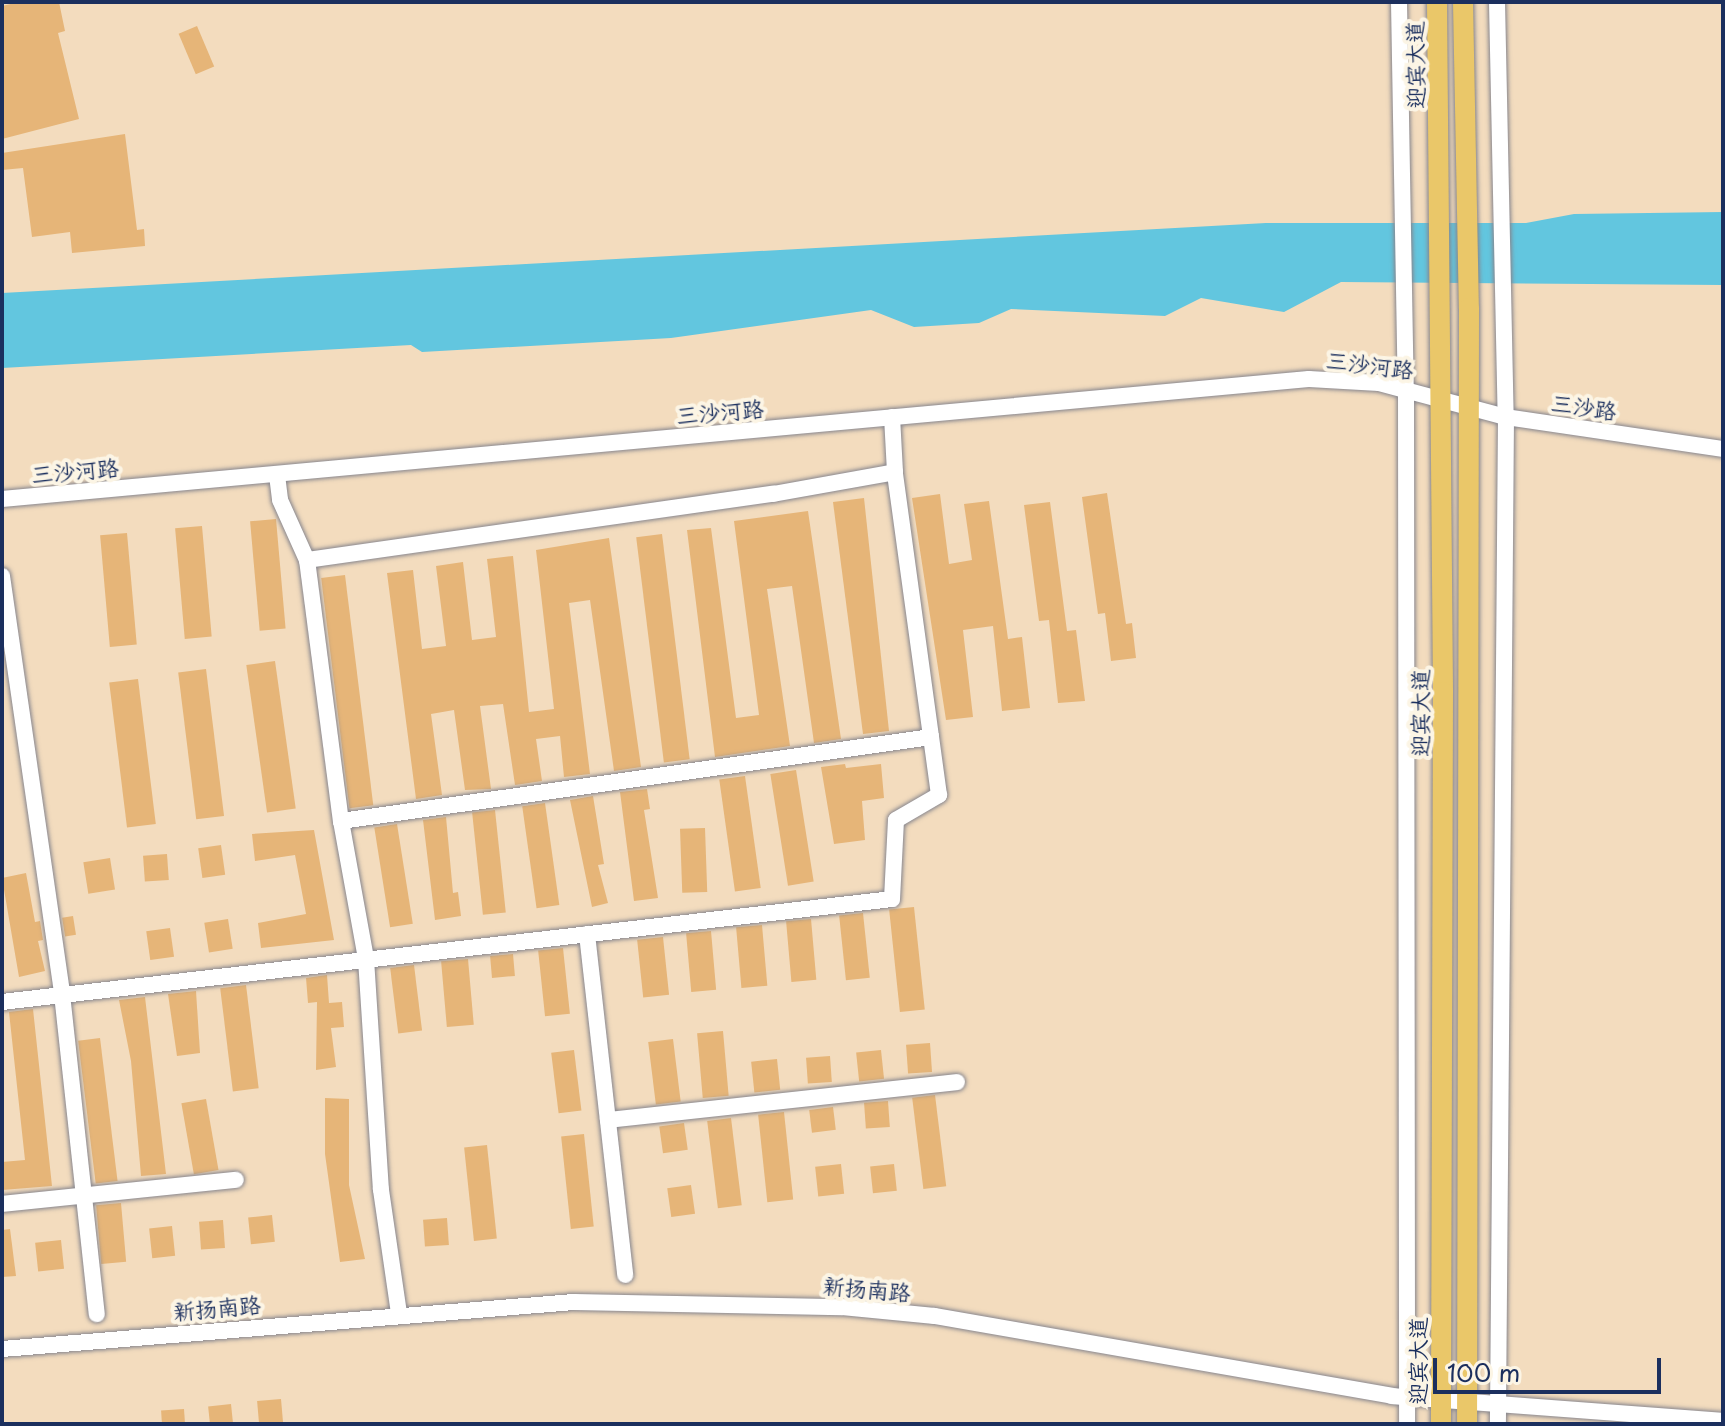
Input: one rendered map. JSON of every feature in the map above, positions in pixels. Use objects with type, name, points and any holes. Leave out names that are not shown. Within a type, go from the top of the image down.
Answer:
[{"type":"main road","name":"迎宾大道","points":[[1437,2],[1442,306],[1441,1424]]},
{"type":"main road","points":[[1463,2],[1469,308],[1467,1424]]},
{"type":"main road","points":[[1443,692],[1469,692]]},
{"type":"street","points":[[1399,2],[1406,388],[1407,1424]]},
{"type":"street","points":[[1497,2],[1506,417],[1498,1424]]},
{"type":"street","name":"三沙河路","points":[[2,499],[1309,379],[1406,388],[1442,397]]},
{"type":"street","name":"三沙路","points":[[1442,397],[1506,417],[1723,449]]},
{"type":"street","points":[[2,1002],[892,899],[896,820],[939,795],[895,472],[892,417]]},
{"type":"street","points":[[307,560],[773,494],[895,472]]},
{"type":"street","points":[[277,475],[280,500],[307,560],[341,821],[366,959],[381,1190],[399,1314]]},
{"type":"street","points":[[2,576],[62,994],[97,1314]]},
{"type":"street","points":[[341,821],[931,737]]},
{"type":"street","points":[[587,934],[625,1275]]},
{"type":"street","points":[[608,1120],[957,1082]]},
{"type":"street","points":[[2,1204],[83,1193],[236,1180]]},
{"type":"street","name":"新扬南路","points":[[2,1349],[574,1302],[842,1307],[935,1316],[1408,1397],[1723,1421]]},
{"type":"water","points":[[1723,212],[1723,285],[1341,282],[1284,312],[1201,298],[1165,316],[1011,309],[979,323],[914,327],[871,310],[671,338],[422,352],[411,345],[2,368],[2,293],[1266,223],[1526,223],[1574,214]]},
{"type":"building","points":[[19,2],[59,2],[65,31],[58,33],[79,119],[2,139],[2,6]]},
{"type":"building","points":[[197,26],[214,67],[196,74],[179,34]]},
{"type":"building","points":[[125,134],[137,230],[144,229],[145,246],[72,253],[70,232],[32,237],[23,168],[2,170],[2,153]]},
{"type":"building","points":[[1107,493],[1126,624],[1132,623],[1136,658],[1111,661],[1105,613],[1098,614],[1082,497]]},
{"type":"building","points":[[940,494],[949,564],[972,560],[964,504],[989,501],[1008,639],[1022,637],[1030,708],[1002,711],[993,626],[963,630],[973,717],[946,720],[912,498]]},
{"type":"building","points":[[864,498],[889,731],[863,734],[833,502]]},
{"type":"building","points":[[1050,502],[1067,631],[1076,630],[1085,701],[1058,703],[1049,620],[1039,621],[1024,505]]},
{"type":"building","points":[[808,511],[841,739],[814,743],[792,586],[767,589],[790,746],[715,757],[687,530],[711,528],[736,718],[759,715],[734,521]]},
{"type":"building","points":[[276,519],[286,629],[260,631],[250,521]]},
{"type":"building","points":[[202,526],[212,637],[185,639],[175,528]]},
{"type":"building","points":[[127,533],[137,645],[110,647],[100,535]]},
{"type":"building","points":[[662,534],[690,759],[664,762],[636,537]]},
{"type":"building","points":[[609,538],[641,767],[614,771],[590,600],[569,603],[590,774],[564,777],[560,736],[536,739],[542,781],[515,785],[503,704],[480,706],[491,789],[465,790],[454,710],[431,714],[442,795],[416,799],[387,573],[413,570],[422,649],[446,646],[436,566],[463,562],[472,640],[496,637],[487,559],[513,556],[529,712],[554,709],[536,550]]},
{"type":"building","points":[[345,575],[373,805],[349,808],[321,578]]},
{"type":"building","points":[[275,661],[296,809],[267,813],[246,665]]},
{"type":"building","points":[[206,669],[224,816],[196,819],[178,672]]},
{"type":"building","points":[[138,679],[156,824],[127,827],[109,683]]},
{"type":"building","points":[[845,764],[846,768],[881,764],[884,798],[862,801],[865,840],[834,844],[821,767]]},
{"type":"building","points":[[796,770],[814,882],[788,886],[770,774]]},
{"type":"building","points":[[745,776],[761,888],[735,892],[719,780]]},
{"type":"building","points":[[647,789],[650,809],[644,810],[658,898],[634,901],[620,792]]},
{"type":"building","points":[[593,796],[604,864],[598,865],[608,903],[592,907],[570,800]]},
{"type":"building","points":[[545,803],[559,905],[537,908],[522,806]]},
{"type":"building","points":[[495,810],[506,912],[483,915],[472,812]]},
{"type":"building","points":[[446,817],[453,893],[458,892],[461,916],[435,920],[423,820]]},
{"type":"building","points":[[397,824],[413,924],[390,927],[374,828]]},
{"type":"building","points":[[705,828],[707,892],[682,893],[680,829]]},
{"type":"building","points":[[314,830],[334,940],[261,948],[258,923],[306,914],[295,855],[255,861],[252,834]]},
{"type":"building","points":[[221,845],[225,875],[202,878],[198,848]]},
{"type":"building","points":[[167,854],[169,880],[145,882],[143,856]]},
{"type":"building","points":[[110,858],[115,890],[88,894],[83,862]]},
{"type":"building","points":[[26,873],[35,922],[40,921],[43,940],[38,941],[45,971],[19,977],[2,878]]},
{"type":"building","points":[[914,907],[925,1009],[900,1012],[889,910]]},
{"type":"building","points":[[863,913],[870,978],[846,980],[839,916]]},
{"type":"building","points":[[73,916],[76,935],[65,936],[62,918]]},
{"type":"building","points":[[228,919],[233,949],[209,952],[204,923]]},
{"type":"building","points":[[811,919],[816,980],[791,982],[786,921]]},
{"type":"building","points":[[762,925],[767,986],[741,988],[736,927]]},
{"type":"building","points":[[170,928],[174,957],[150,960],[146,931]]},
{"type":"building","points":[[711,931],[716,990],[691,992],[686,933]]},
{"type":"building","points":[[663,937],[669,995],[643,997],[637,940]]},
{"type":"building","points":[[563,948],[570,1014],[545,1016],[538,951]]},
{"type":"building","points":[[513,954],[515,976],[492,978],[490,956]]},
{"type":"building","points":[[468,959],[474,1025],[447,1027],[441,961]]},
{"type":"building","points":[[414,965],[422,1031],[398,1033],[390,968]]},
{"type":"building","points":[[327,975],[329,1003],[342,1002],[344,1027],[331,1028],[336,1067],[316,1070],[317,1002],[308,1003],[306,978]]},
{"type":"building","points":[[246,985],[259,1088],[233,1091],[220,988]]},
{"type":"building","points":[[196,991],[200,1053],[177,1056],[168,994]]},
{"type":"building","points":[[145,997],[166,1174],[141,1176],[131,1061],[119,1000]]},
{"type":"building","points":[[33,1009],[52,1186],[2,1190],[2,1162],[25,1160],[9,1012]]},
{"type":"building","points":[[723,1031],[729,1096],[703,1098],[697,1033]]},
{"type":"building","points":[[100,1038],[118,1181],[96,1184],[78,1041]]},
{"type":"building","points":[[673,1039],[681,1102],[656,1105],[648,1042]]},
{"type":"building","points":[[930,1043],[932,1072],[908,1074],[906,1045]]},
{"type":"building","points":[[574,1050],[581,1111],[559,1113],[551,1053]]},
{"type":"building","points":[[881,1050],[884,1079],[859,1081],[856,1053]]},
{"type":"building","points":[[830,1056],[832,1082],[808,1084],[806,1058]]},
{"type":"building","points":[[777,1059],[780,1090],[754,1093],[751,1062]]},
{"type":"building","points":[[935,1095],[946,1186],[923,1189],[912,1098]]},
{"type":"building","points":[[325,1098],[349,1099],[349,1185],[365,1259],[340,1262],[325,1154]]},
{"type":"building","points":[[206,1099],[219,1170],[194,1174],[181,1103]]},
{"type":"building","points":[[888,1101],[890,1127],[866,1129],[864,1103]]},
{"type":"building","points":[[833,1107],[836,1130],[812,1133],[809,1110]]},
{"type":"building","points":[[784,1112],[793,1200],[767,1202],[758,1115]]},
{"type":"building","points":[[731,1118],[742,1205],[718,1208],[707,1121]]},
{"type":"building","points":[[684,1123],[688,1150],[663,1153],[659,1126]]},
{"type":"building","points":[[584,1134],[594,1226],[571,1229],[561,1136]]},
{"type":"building","points":[[487,1145],[497,1238],[474,1241],[464,1147]]},
{"type":"building","points":[[841,1164],[844,1194],[818,1197],[815,1167]]},
{"type":"building","points":[[894,1164],[897,1191],[873,1193],[870,1167]]},
{"type":"building","points":[[691,1185],[695,1214],[671,1217],[667,1188]]},
{"type":"building","points":[[121,1203],[126,1262],[101,1264],[96,1205]]},
{"type":"building","points":[[272,1215],[275,1242],[251,1244],[248,1218]]},
{"type":"building","points":[[447,1218],[449,1245],[425,1247],[423,1220]]},
{"type":"building","points":[[223,1220],[225,1248],[201,1250],[199,1222]]},
{"type":"building","points":[[172,1226],[175,1256],[152,1258],[149,1228]]},
{"type":"building","points":[[10,1229],[16,1276],[2,1277],[2,1230]]},
{"type":"building","points":[[61,1240],[64,1269],[38,1272],[35,1243]]},
{"type":"building","points":[[281,1399],[283,1424],[259,1424],[257,1401]]},
{"type":"building","points":[[231,1404],[233,1424],[210,1424],[208,1406]]},
{"type":"building","points":[[184,1409],[185,1424],[162,1424],[161,1411]]}]
